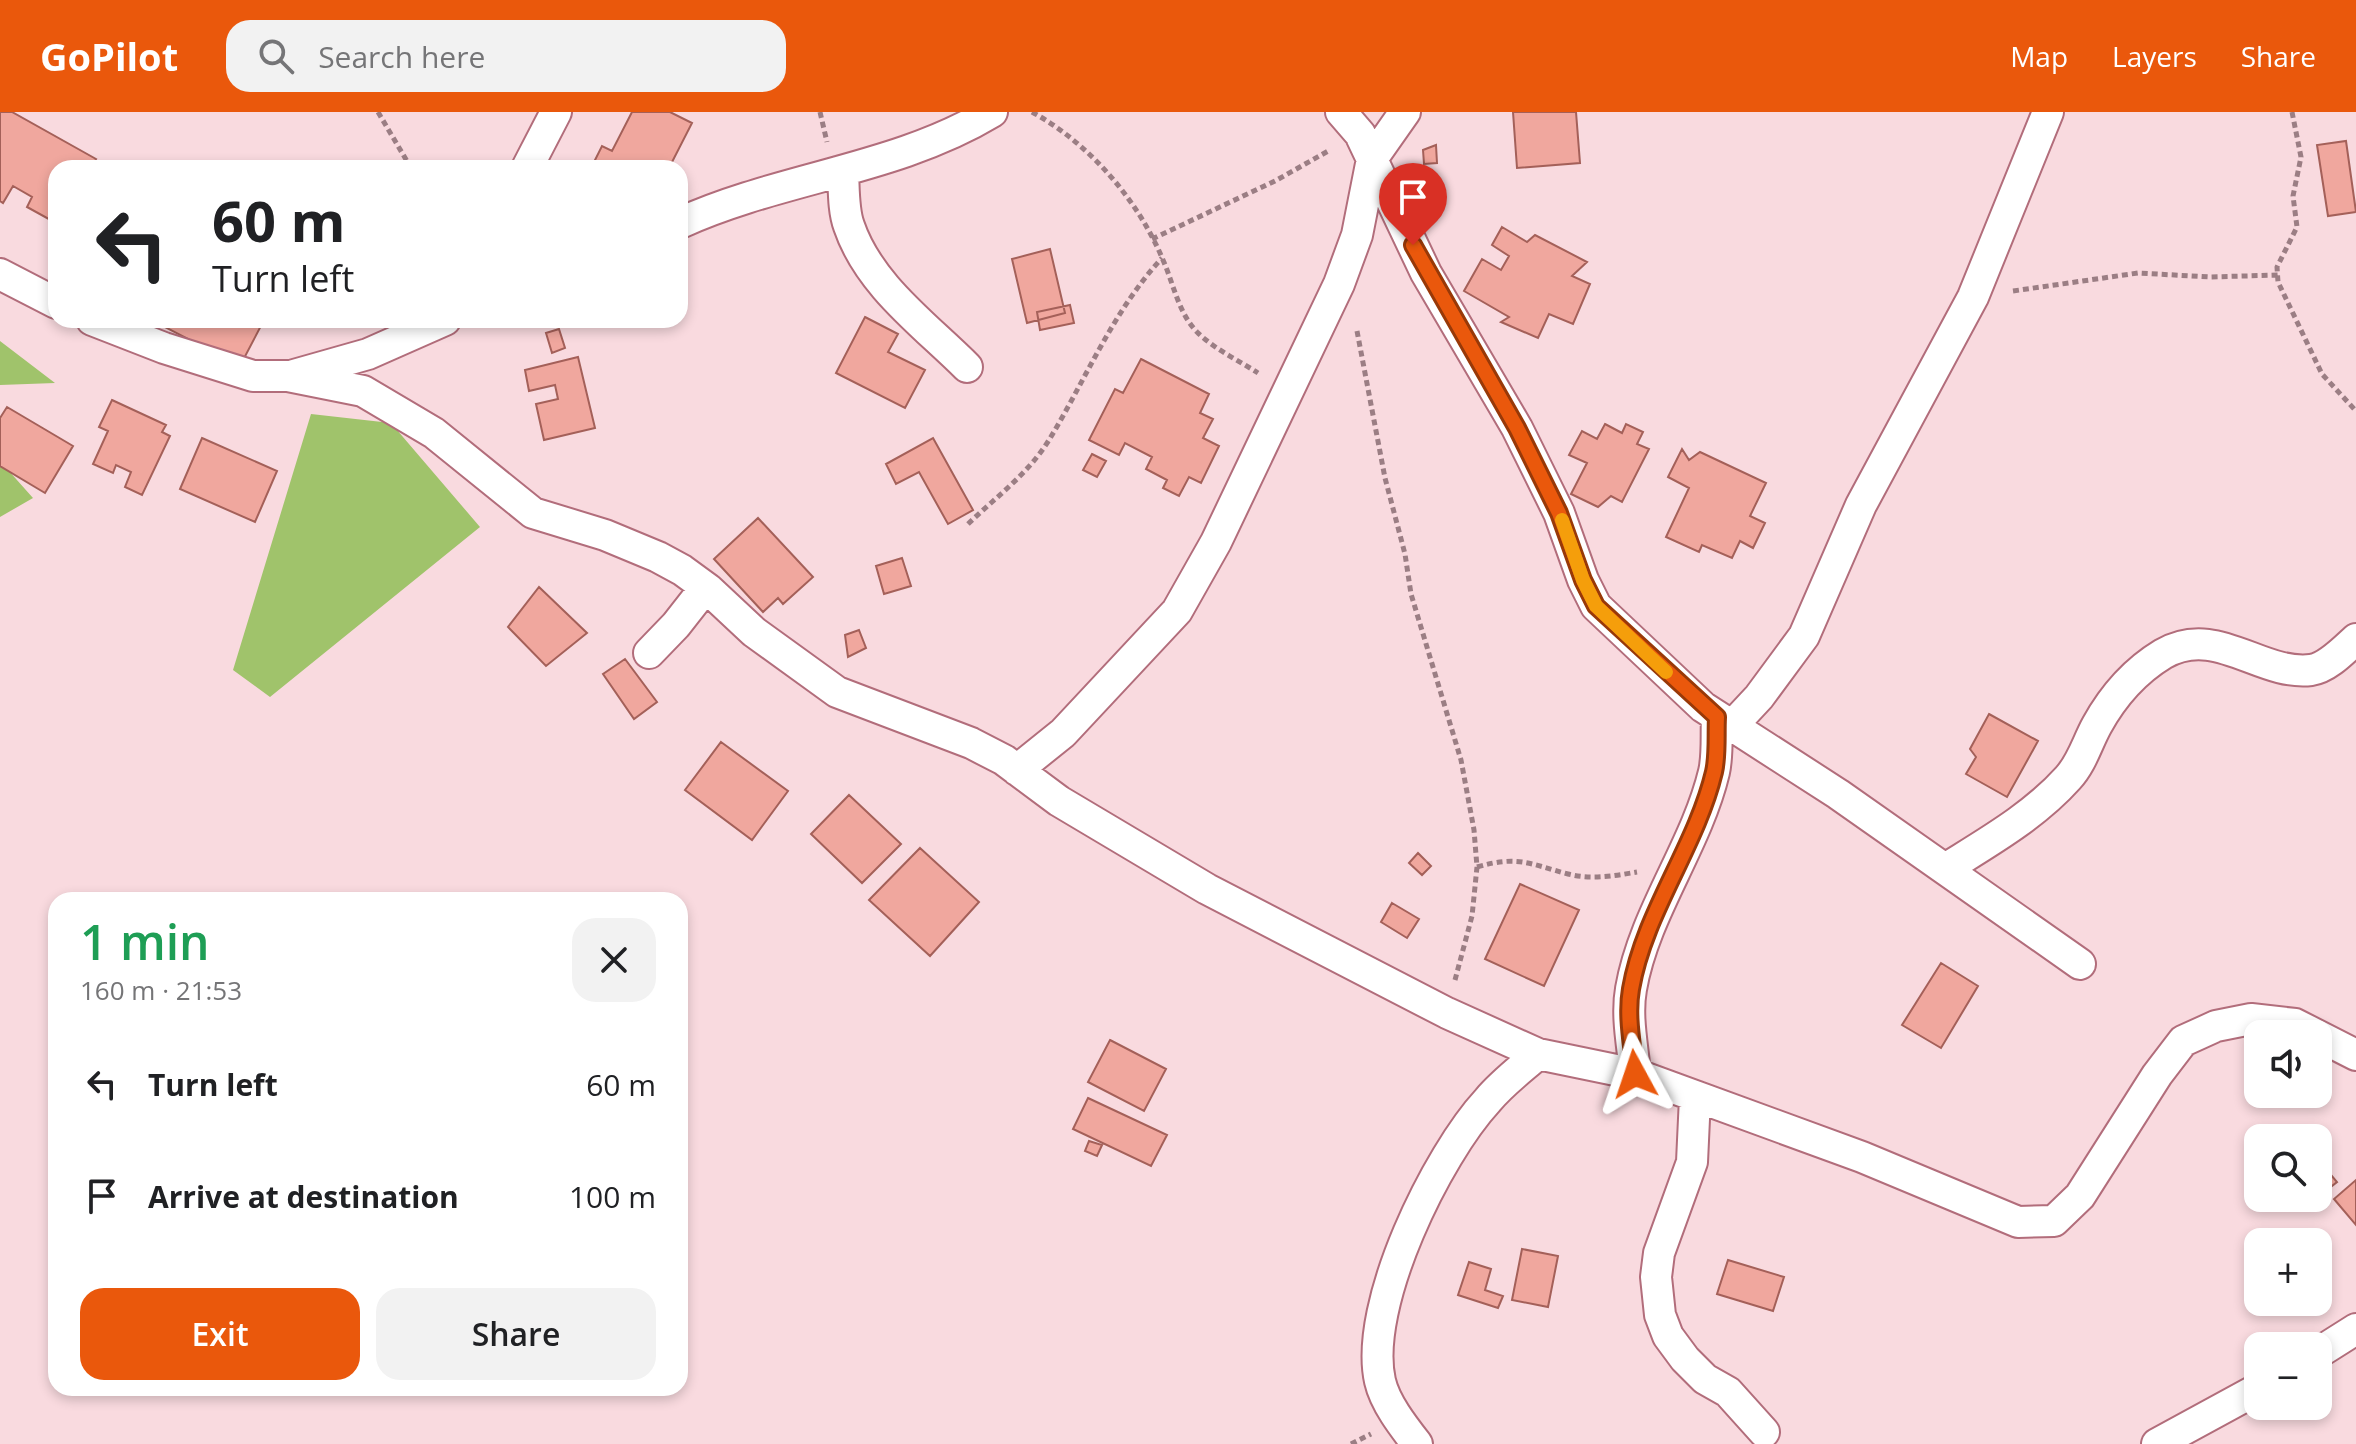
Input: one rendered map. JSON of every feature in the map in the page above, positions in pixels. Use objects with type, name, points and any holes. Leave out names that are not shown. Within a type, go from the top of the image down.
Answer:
[{"type":"street","points":[[531,160],[556,112]]},
{"type":"street","points":[[688,219],[717,206],[778,186],[912,150],[992,112]]},
{"type":"street","points":[[1358,135],[1405,112]]},
{"type":"street","points":[[1635,1074],[1629,1007],[1631,988],[1639,959],[1700,817],[1724,722],[1768,687],[1804,636],[1861,505],[1973,297],[2048,112]]},
{"type":"street","points":[[1017,770],[1063,733],[1177,611],[1216,542],[1348,263],[1358,135]]},
{"type":"street","points":[[1358,135],[1426,273],[1523,439],[1559,513],[1583,580],[1596,606],[1724,722],[1838,794],[2080,964]]},
{"type":"street","points":[[843,171],[848,225],[872,270],[910,313],[967,367]]},
{"type":"street","points":[[0,274],[48,299]]},
{"type":"street","points":[[113,328],[253,376],[288,376],[363,391],[434,433],[533,513],[605,535],[658,557],[705,588],[754,632],[837,692],[971,743],[1017,770],[1059,801],[1207,889],[1447,1013],[1538,1054],[1635,1074],[1862,1157],[2004,1218],[2044,1223],[2054,1221],[2080,1196],[2157,1075],[2183,1041],[2216,1026],[2251,1019],[2295,1024],[2356,1055]]},
{"type":"street","points":[[288,376],[368,354],[427,328]]},
{"type":"street","points":[[649,653],[705,588]]},
{"type":"street","points":[[1945,869],[2006,831],[2069,778],[2114,698],[2137,673],[2165,653],[2188,644],[2216,646],[2286,667],[2311,670],[2339,654],[2356,639]]},
{"type":"street","points":[[1417,1444],[1381,1384],[1377,1341],[1389,1293],[1416,1215],[1453,1147],[1488,1099],[1538,1054]]},
{"type":"street","points":[[1695,1097],[1692,1162],[1659,1253],[1656,1277],[1660,1315],[1668,1336],[1685,1359],[1705,1379],[1728,1392],[1764,1432]]},
{"type":"street","points":[[2332,1344],[2356,1329]]},
{"type":"street","points":[[2157,1444],[2244,1397]]},
{"type":"path","points":[[378,112],[406,160]]},
{"type":"path","points":[[1032,112],[1066,135],[1105,169],[1140,217],[1162,258],[1182,312],[1197,332],[1288,392]]},
{"type":"path","points":[[2292,112],[2301,157],[2293,196],[2297,227],[2277,267],[2278,282],[2322,374],[2356,411]]},
{"type":"path","points":[[1152,239],[1275,181],[1358,135]]},
{"type":"path","points":[[968,524],[1027,469],[1048,442],[1124,305],[1162,258]]},
{"type":"path","points":[[1973,297],[2138,273],[2210,277],[2278,275]]},
{"type":"path","points":[[1356,322],[1367,390],[1411,594],[1461,760],[1477,867],[1472,916],[1447,1013]]},
{"type":"path","points":[[1477,867],[1501,860],[1524,861],[1569,875],[1594,878],[1645,871],[1675,872]]},
{"type":"green space","points":[[0,341],[55,383],[0,385]]},
{"type":"green space","points":[[311,414],[391,423],[480,527],[270,697],[233,670]]},
{"type":"green space","points":[[0,461],[33,498],[0,517]]},
{"type":"building","points":[[0,112],[12,112],[96,159],[48,160],[48,219],[27,207],[32,197],[13,186],[3,203],[0,201]]},
{"type":"building","points":[[632,112],[670,112],[692,123],[673,160],[595,160],[602,146],[612,151]]},
{"type":"building","points":[[1513,112],[1576,112],[1580,163],[1517,168]]},
{"type":"building","points":[[2346,141],[2356,212],[2328,216],[2317,145]]},
{"type":"building","points":[[1436,145],[1437,163],[1424,164],[1423,150]]},
{"type":"building","points":[[1502,227],[1527,242],[1535,235],[1587,262],[1572,276],[1590,284],[1573,324],[1549,314],[1538,338],[1501,322],[1509,317],[1464,291],[1482,259],[1501,270],[1509,256],[1492,245]]},
{"type":"building","points":[[1050,249],[1065,313],[1027,323],[1012,259]]},
{"type":"building","points":[[1070,305],[1074,323],[1040,330],[1037,312]]},
{"type":"building","points":[[865,317],[898,334],[888,352],[925,370],[905,408],[836,373]]},
{"type":"building","points":[[167,328],[260,328],[240,366]]},
{"type":"building","points":[[559,329],[565,348],[552,353],[546,333]]},
{"type":"building","points":[[578,357],[595,428],[544,440],[536,404],[558,399],[555,385],[529,391],[525,370]]},
{"type":"building","points":[[1141,359],[1209,394],[1200,413],[1213,419],[1203,438],[1219,446],[1201,483],[1189,477],[1179,496],[1163,488],[1167,480],[1146,469],[1152,457],[1125,443],[1119,455],[1089,440],[1115,389],[1123,393]]},
{"type":"building","points":[[112,400],[166,425],[162,432],[170,436],[142,495],[125,487],[131,472],[116,465],[113,473],[93,464],[108,431],[99,427]]},
{"type":"building","points":[[7,407],[73,446],[45,493],[0,466],[0,418]]},
{"type":"building","points":[[1605,424],[1622,433],[1626,424],[1643,432],[1637,444],[1649,449],[1622,502],[1611,496],[1598,507],[1571,494],[1587,463],[1569,455],[1582,431],[1597,439]]},
{"type":"building","points":[[202,438],[277,471],[255,522],[180,489]]},
{"type":"building","points":[[933,438],[973,510],[948,524],[919,472],[896,484],[886,464]]},
{"type":"building","points":[[1682,449],[1689,460],[1700,452],[1766,483],[1750,516],[1765,523],[1753,548],[1740,541],[1732,558],[1702,545],[1699,552],[1666,537],[1689,488],[1668,477]]},
{"type":"building","points":[[1092,454],[1106,461],[1097,477],[1083,470]]},
{"type":"building","points":[[758,518],[813,577],[783,604],[778,598],[763,612],[714,559]]},
{"type":"building","points":[[902,558],[911,586],[884,594],[876,566]]},
{"type":"building","points":[[539,587],[587,633],[546,666],[508,627]]},
{"type":"building","points":[[859,630],[866,648],[848,657],[845,635]]},
{"type":"building","points":[[625,659],[657,702],[634,719],[603,674]]},
{"type":"building","points":[[1989,714],[2038,741],[2007,797],[1966,774],[1976,757],[1970,749]]},
{"type":"building","points":[[721,742],[788,791],[752,840],[685,790]]},
{"type":"building","points":[[849,795],[901,844],[862,883],[811,834]]},
{"type":"building","points":[[920,848],[979,902],[930,956],[869,900]]},
{"type":"building","points":[[1418,853],[1431,866],[1422,875],[1409,863]]},
{"type":"building","points":[[1520,884],[1579,910],[1544,986],[1485,959]]},
{"type":"building","points":[[1392,903],[1419,919],[1407,938],[1381,922]]},
{"type":"building","points":[[1941,963],[1978,986],[1941,1048],[1902,1025]]},
{"type":"building","points":[[1110,1040],[1166,1069],[1144,1111],[1088,1082]]},
{"type":"building","points":[[1088,1098],[1167,1135],[1151,1166],[1073,1129]]},
{"type":"building","points":[[1089,1141],[1102,1145],[1097,1156],[1085,1151]]},
{"type":"building","points":[[2356,1180],[2356,1225],[2334,1199]]},
{"type":"building","points":[[1522,1249],[1558,1256],[1548,1307],[1512,1300]]},
{"type":"building","points":[[1728,1260],[1784,1277],[1773,1311],[1717,1294]]},
{"type":"building","points":[[1469,1262],[1491,1269],[1485,1290],[1503,1296],[1498,1308],[1458,1295]]},
{"type":"slow traffic","points":[[1562,520],[1583,580],[1596,606],[1666,672]]},
{"type":"route","points":[[1413,245],[1426,273],[1517,428],[1559,513],[1583,580],[1596,606],[1674,681],[1717,717],[1714,769],[1700,817],[1639,959],[1631,988],[1629,1007],[1635,1074]]}]
